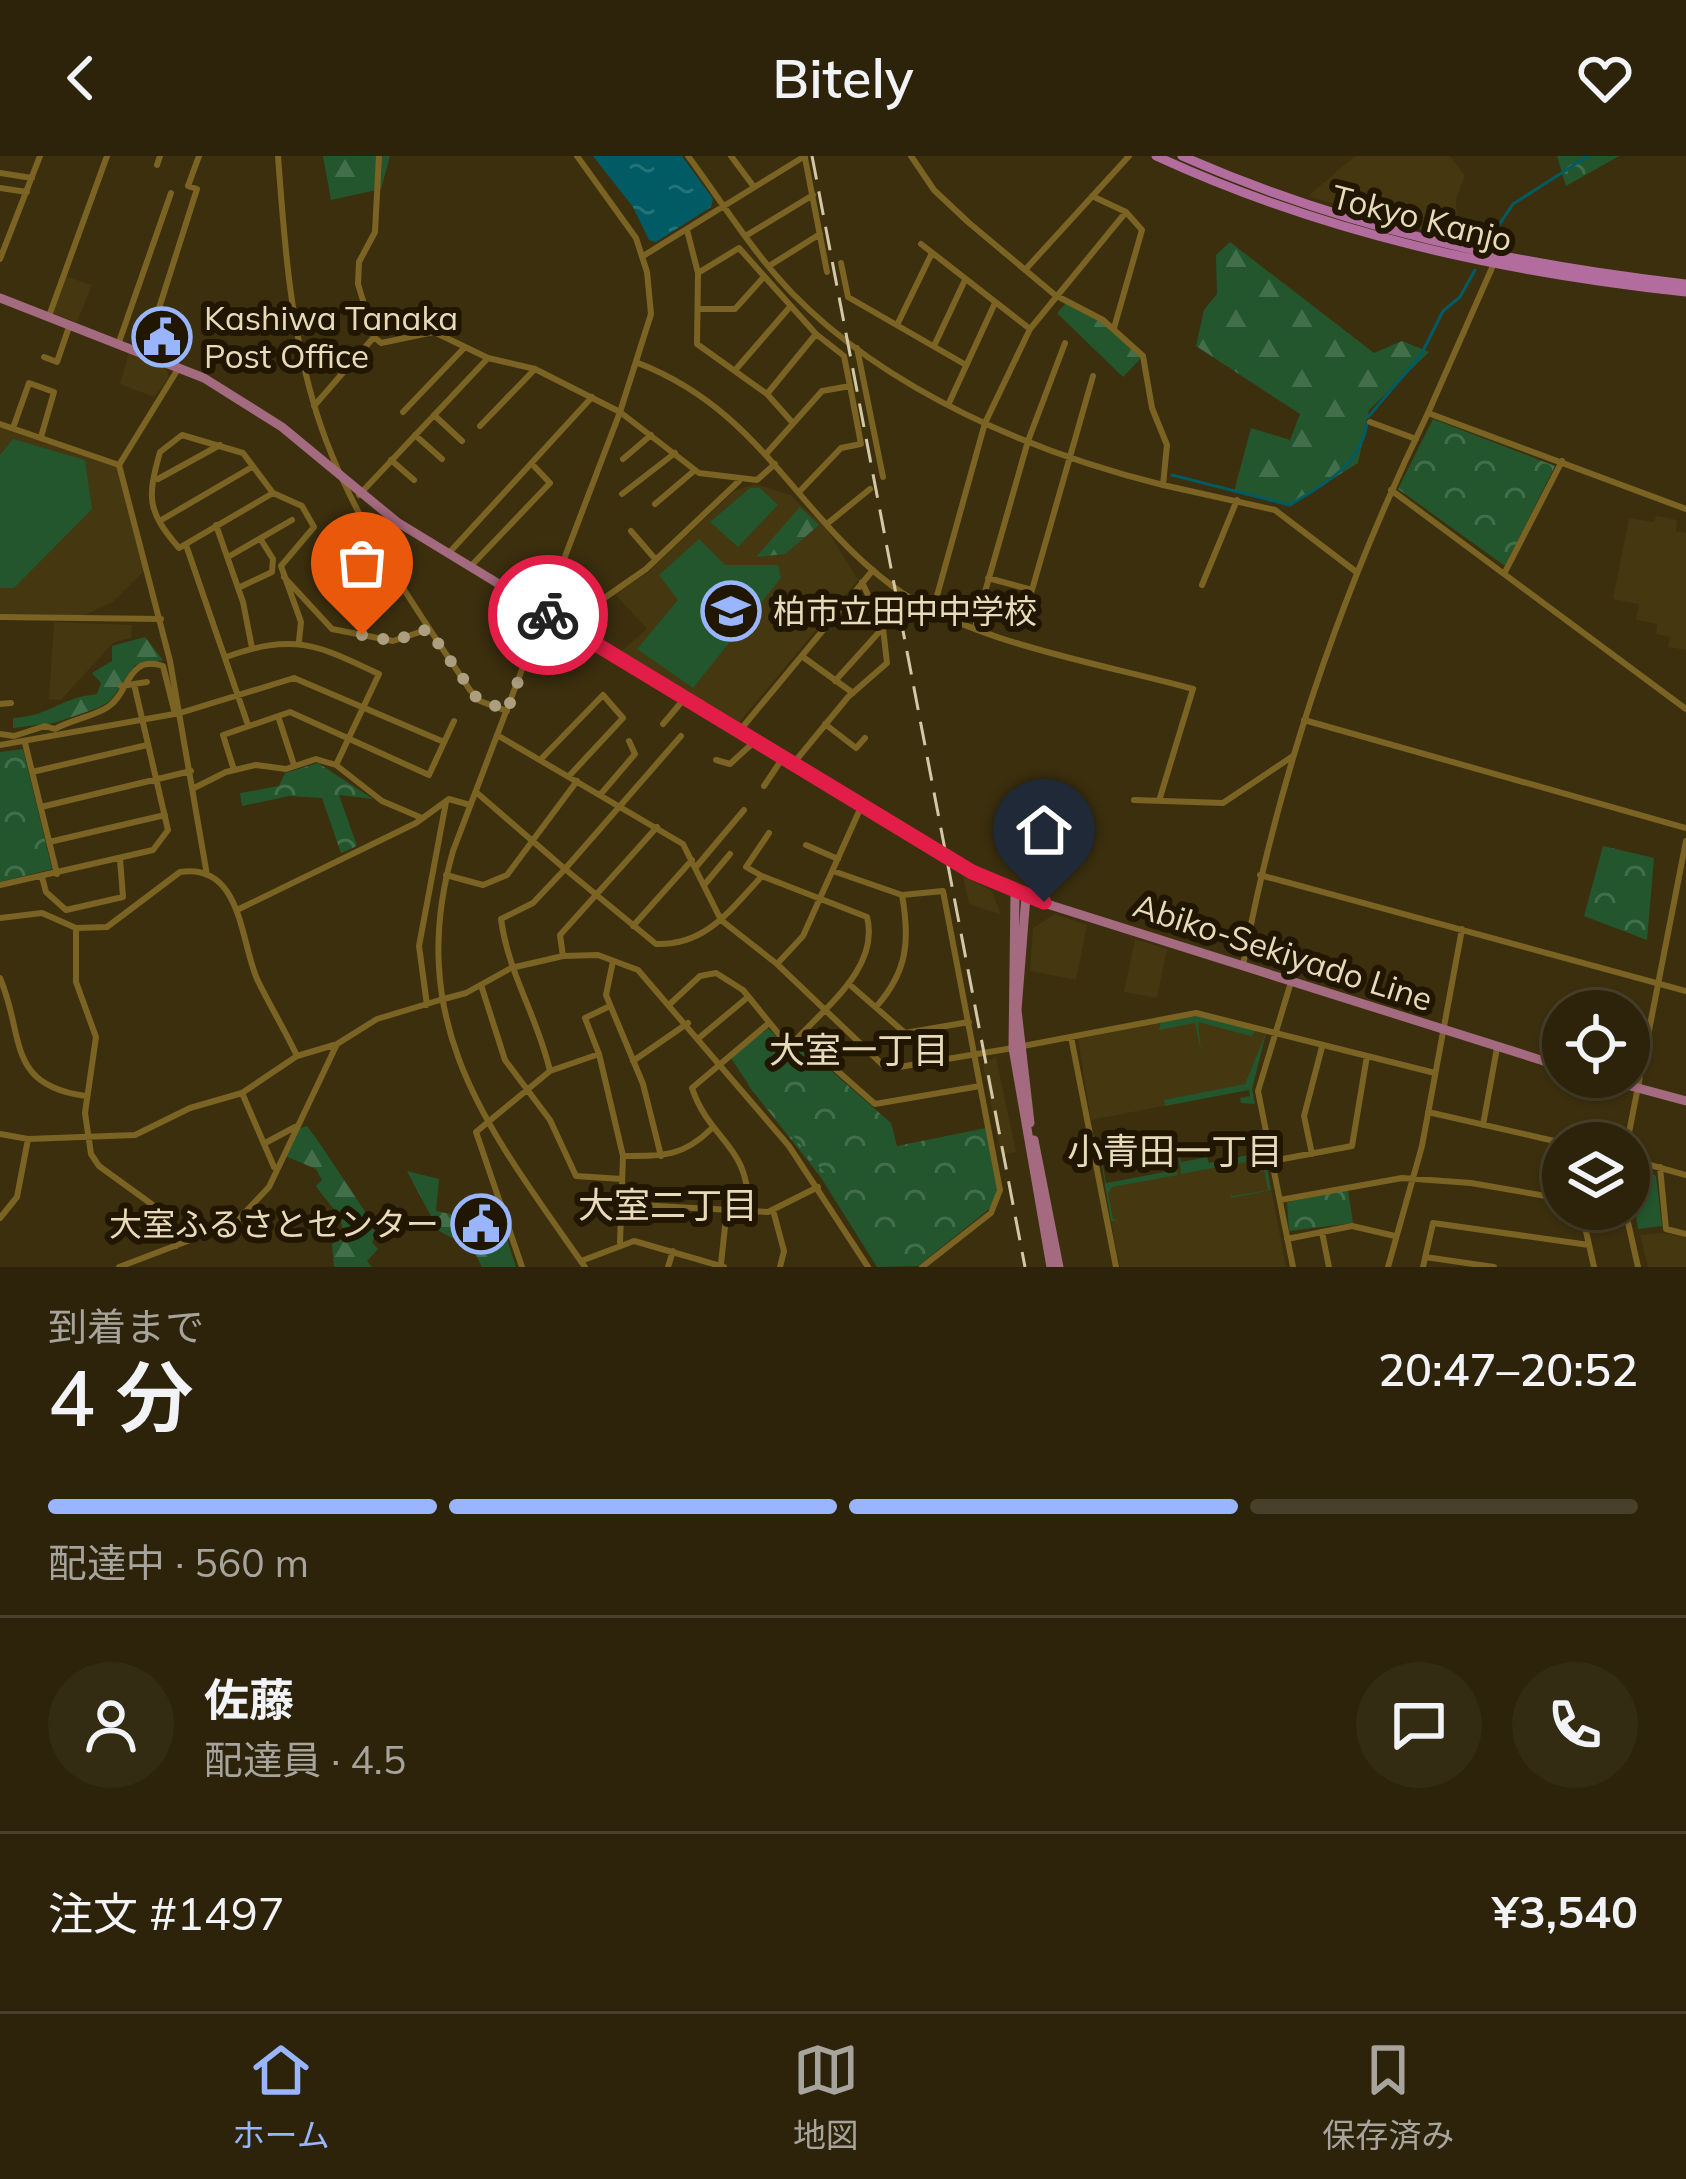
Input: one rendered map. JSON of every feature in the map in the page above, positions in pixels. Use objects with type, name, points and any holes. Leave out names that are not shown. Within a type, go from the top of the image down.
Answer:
[{"type":"highway","name":"Tokyo Kanjo","points":[[1156,156],[1198,165]]},
{"type":"highway","name":"Tokyo Kanjo","points":[[1182,156],[1346,228],[1494,262],[1686,288]]},
{"type":"main road","name":"Abiko-Sekiyado Line","points":[[0,298],[180,366],[282,427],[359,495],[448,554],[861,807],[1020,894],[1542,1061]]},
{"type":"main road","points":[[1020,894],[1016,1047],[1055,1267]]},
{"type":"main road","points":[[1650,1092],[1686,1101]]},
{"type":"street","points":[[0,260],[40,156]]},
{"type":"street","points":[[49,316],[107,156]]},
{"type":"street","points":[[145,352],[196,189],[188,186],[199,156]]},
{"type":"street","points":[[278,156],[291,294],[314,406],[344,482],[428,629],[476,697],[507,711]]},
{"type":"street","points":[[380,156],[375,232],[359,262],[358,284],[374,337],[381,343],[422,331],[488,358],[536,369],[620,412],[695,470],[715,479],[757,480],[775,464]]},
{"type":"street","points":[[577,156],[627,222],[643,256],[651,314],[638,363],[446,875],[441,901],[440,1000],[463,1078],[583,1264]]},
{"type":"street","points":[[688,156],[795,296],[857,348],[985,423],[1028,441],[1163,485],[1275,510],[1355,571]]},
{"type":"street","points":[[731,156],[755,188]]},
{"type":"street","points":[[643,256],[805,156],[827,272]]},
{"type":"street","points":[[911,156],[941,198],[1055,295],[1114,328],[1143,356],[1155,421],[1167,446],[1163,485]]},
{"type":"street","points":[[1025,270],[1130,156]]},
{"type":"street","points":[[0,172],[32,178]]},
{"type":"street","points":[[0,188],[27,192]]},
{"type":"street","points":[[119,342],[171,194]]},
{"type":"street","points":[[747,236],[813,195]]},
{"type":"street","points":[[1092,196],[1126,212],[1142,230],[1114,328]]},
{"type":"street","points":[[933,610],[985,423],[1030,329],[1126,212]]},
{"type":"street","points":[[687,230],[698,273],[697,344],[737,368],[793,423]]},
{"type":"street","points":[[769,266],[820,234]]},
{"type":"street","points":[[921,244],[1030,329]]},
{"type":"street","points":[[698,273],[739,248],[788,308],[844,356],[860,444],[842,448],[800,491]]},
{"type":"street","points":[[897,325],[932,253]]},
{"type":"street","points":[[1243,966],[1260,875],[1293,756],[1355,571],[1494,262]]},
{"type":"street","points":[[841,263],[848,297],[966,365]]},
{"type":"street","points":[[700,309],[735,309],[762,279]]},
{"type":"street","points":[[934,346],[965,280]]},
{"type":"street","points":[[949,403],[995,303]]},
{"type":"street","points":[[737,368],[788,308]]},
{"type":"street","points":[[44,357],[58,362],[70,324]]},
{"type":"street","points":[[766,394],[816,334]]},
{"type":"street","points":[[314,406],[374,337]]},
{"type":"street","points":[[975,627],[1028,441],[1065,343]]},
{"type":"street","points":[[403,412],[465,347]]},
{"type":"street","points":[[857,348],[884,477]]},
{"type":"street","points":[[359,495],[488,358]]},
{"type":"street","points":[[638,363],[712,400],[873,570],[933,610],[975,627],[1193,689],[1159,801]]},
{"type":"street","points":[[177,714],[161,620],[119,465],[180,366]]},
{"type":"street","points":[[480,426],[536,369]]},
{"type":"street","points":[[988,578],[1032,590],[1093,376]]},
{"type":"street","points":[[13,428],[29,383],[54,392],[41,437]]},
{"type":"street","points":[[766,454],[822,391],[850,386]]},
{"type":"street","points":[[448,554],[592,397]]},
{"type":"street","points":[[1428,413],[1686,508]]},
{"type":"street","points":[[434,415],[462,441]]},
{"type":"street","points":[[1370,422],[1416,439]]},
{"type":"street","points":[[0,424],[119,465]]},
{"type":"street","points":[[416,435],[442,460]]},
{"type":"street","points":[[623,459],[651,435]]},
{"type":"street","points":[[157,480],[160,452],[173,437],[223,443],[242,453],[273,493],[308,510],[314,527],[281,566],[301,622],[299,641]]},
{"type":"street","points":[[223,443],[157,480],[148,492],[148,505],[163,520],[176,548],[273,493]]},
{"type":"street","points":[[622,494],[675,452]]},
{"type":"street","points":[[392,460],[414,480]]},
{"type":"street","points":[[1504,574],[1562,461]]},
{"type":"street","points":[[470,567],[550,483],[532,464]]},
{"type":"street","points":[[163,520],[252,467]]},
{"type":"street","points":[[655,504],[695,470]]},
{"type":"street","points":[[576,631],[590,608],[656,560],[742,479]]},
{"type":"street","points":[[828,523],[870,489]]},
{"type":"street","points":[[1391,490],[1686,709]]},
{"type":"street","points":[[1202,585],[1237,500]]},
{"type":"street","points":[[228,557],[292,520]]},
{"type":"street","points":[[216,525],[252,648]]},
{"type":"street","points":[[632,531],[656,560]]},
{"type":"street","points":[[238,588],[272,572],[273,559],[261,540]]},
{"type":"street","points":[[186,545],[248,725]]},
{"type":"street","points":[[739,732],[873,570]]},
{"type":"street","points":[[282,575],[332,629],[393,641],[428,629]]},
{"type":"street","points":[[764,786],[887,663],[883,628],[862,582]]},
{"type":"street","points":[[0,617],[161,620]]},
{"type":"street","points":[[835,681],[883,628]]},
{"type":"street","points":[[226,657],[299,641],[379,674],[336,765]]},
{"type":"street","points":[[802,657],[854,693]]},
{"type":"street","points":[[56,733],[113,704],[138,667],[163,665],[194,788],[207,875],[239,909],[257,978],[297,1056]]},
{"type":"street","points":[[0,734],[25,743],[56,733],[177,714],[294,678],[444,742]]},
{"type":"street","points":[[121,686],[148,682]]},
{"type":"street","points":[[0,885],[153,850],[168,830],[134,684]]},
{"type":"street","points":[[446,875],[492,883],[520,864],[573,778],[623,718],[603,695],[542,758]]},
{"type":"street","points":[[663,724],[685,698]]},
{"type":"street","points":[[0,704],[11,703]]},
{"type":"street","points":[[234,770],[223,735],[278,716],[299,714],[429,775],[454,721]]},
{"type":"street","points":[[278,716],[294,765]]},
{"type":"street","points":[[1304,720],[1686,828]]},
{"type":"street","points":[[825,724],[856,748],[865,738]]},
{"type":"street","points":[[0,745],[45,725],[56,733]]},
{"type":"street","points":[[497,735],[683,844],[721,920],[777,964],[822,1011],[892,1071],[1196,1013],[1435,1073]]},
{"type":"street","points":[[550,1071],[541,1033],[512,968],[501,919],[533,903],[681,736]]},
{"type":"street","points":[[600,795],[634,754],[628,741]]},
{"type":"street","points":[[716,760],[730,764],[754,742]]},
{"type":"street","points":[[25,743],[57,874]]},
{"type":"street","points":[[32,772],[147,745]]},
{"type":"street","points":[[1134,800],[1223,803],[1293,756]]},
{"type":"street","points":[[194,788],[234,770],[316,759],[336,765],[382,801],[422,818]]},
{"type":"street","points":[[40,807],[190,771]]},
{"type":"street","points":[[476,792],[598,898],[662,945],[694,940],[721,920],[762,876]]},
{"type":"street","points":[[239,909],[422,818],[445,801],[471,805]]},
{"type":"street","points":[[427,1005],[419,946],[445,801]]},
{"type":"street","points":[[777,964],[803,936],[861,807]]},
{"type":"street","points":[[633,926],[744,810]]},
{"type":"street","points":[[49,842],[165,815]]},
{"type":"street","points":[[562,956],[560,935],[657,827]]},
{"type":"street","points":[[671,1003],[710,973],[748,997],[786,1043],[799,1037],[862,966],[871,939],[867,917],[746,867],[770,833]]},
{"type":"street","points":[[1650,1026],[1686,841]]},
{"type":"street","points":[[806,845],[838,859]]},
{"type":"street","points":[[705,884],[730,854]]},
{"type":"street","points":[[42,877],[46,892],[66,910],[79,908],[123,897],[120,859]]},
{"type":"street","points":[[0,918],[42,914],[76,928],[106,927],[123,920],[183,871],[207,875]]},
{"type":"street","points":[[832,871],[902,895],[943,891],[1000,1196],[992,1213],[922,1267]]},
{"type":"street","points":[[1260,875],[1686,991]]},
{"type":"street","points":[[874,1008],[894,987],[910,940],[902,895]]},
{"type":"street","points":[[426,897],[441,901]]},
{"type":"street","points":[[76,928],[76,982],[96,1036],[87,1096],[88,1139],[99,1166],[157,1208],[176,1246]]},
{"type":"street","points":[[1388,1267],[1428,1112],[1462,929]]},
{"type":"street","points":[[0,1134],[88,1139],[135,1135],[190,1108],[242,1094],[297,1056],[338,1043],[377,1019],[481,985],[512,968],[562,956],[614,958],[647,977],[700,1037],[818,1186],[868,1267]]},
{"type":"street","points":[[614,958],[605,987],[662,1156]]},
{"type":"street","points":[[0,978],[20,1060],[51,1090],[87,1096]]},
{"type":"street","points":[[1292,982],[1258,1091],[1292,1267]]},
{"type":"street","points":[[848,983],[907,1034],[969,1022]]},
{"type":"street","points":[[481,985],[505,1060],[550,1120],[576,1176],[622,1180]]},
{"type":"street","points":[[700,1037],[748,997]]},
{"type":"street","points":[[610,1006],[585,1018],[599,1054],[623,1156],[620,1242]]},
{"type":"street","points":[[633,1060],[688,1023]]},
{"type":"street","points":[[748,1211],[750,1180],[736,1153],[712,1128],[692,1088],[769,1023]]},
{"type":"street","points":[[799,1037],[875,1104],[980,1086]]},
{"type":"street","points":[[1071,1037],[1116,1267]]},
{"type":"street","points":[[118,1267],[235,1223],[261,1198],[338,1043]]},
{"type":"street","points":[[1312,1154],[1304,1116],[1322,1045]]},
{"type":"street","points":[[1483,1125],[1497,1048]]},
{"type":"street","points":[[522,1267],[476,1135],[486,1120],[550,1071],[599,1054]]},
{"type":"street","points":[[1272,1162],[1352,1146],[1367,1056]]},
{"type":"street","points":[[242,1094],[267,1142],[275,1170]]},
{"type":"street","points":[[1428,1112],[1542,1138]]},
{"type":"street","points":[[267,1142],[295,1127]]},
{"type":"street","points":[[623,1156],[690,1150],[712,1128]]},
{"type":"street","points":[[0,1218],[17,1197],[28,1138]]},
{"type":"street","points":[[1650,1164],[1686,1175]]},
{"type":"street","points":[[1660,1167],[1666,1229],[1686,1234]]},
{"type":"street","points":[[1280,1200],[1409,1179],[1472,1183],[1542,1195]]},
{"type":"street","points":[[620,1204],[772,1210],[818,1186]]},
{"type":"street","points":[[571,1267],[620,1242],[674,1251],[718,1266],[727,1208]]},
{"type":"street","points":[[772,1210],[784,1251],[780,1267]]},
{"type":"street","points":[[1423,1267],[1433,1223],[1589,1244]]},
{"type":"street","points":[[1287,1239],[1352,1226],[1395,1235]]},
{"type":"street","points":[[1586,1230],[1594,1267]]},
{"type":"street","points":[[1630,1230],[1638,1267]]},
{"type":"street","points":[[1322,1232],[1329,1267]]},
{"type":"street","points":[[668,1267],[674,1251]]},
{"type":"street","points":[[1425,1257],[1494,1267]]},
{"type":"shaded area","points":[[1355,156],[1450,156],[1465,176],[1456,199],[1458,241],[1308,196]]},
{"type":"shaded area","points":[[65,276],[92,285],[77,322],[52,313]]},
{"type":"shaded area","points":[[129,352],[165,365],[169,377],[154,397],[120,384]]},
{"type":"shaded area","points":[[0,427],[117,467],[145,570],[114,601],[85,615],[0,615]]},
{"type":"shaded area","name":"柏市立田中中学校","points":[[755,484],[790,495],[826,528],[858,580],[736,726],[620,652],[647,629],[615,594],[647,573],[734,491]]},
{"type":"shaded area","points":[[1656,516],[1677,520],[1676,531],[1686,533],[1686,650],[1668,647],[1670,637],[1656,634],[1657,624],[1636,620],[1639,604],[1613,599],[1629,518],[1654,522]]},
{"type":"shaded area","points":[[54,622],[132,625],[131,638],[114,642],[61,700],[49,699]]},
{"type":"shaded area","points":[[963,876],[992,891],[1001,915],[969,904]]},
{"type":"shaded area","points":[[1055,914],[1087,925],[1076,980],[1030,971],[1033,928]]},
{"type":"shaded area","points":[[1135,939],[1167,949],[1157,998],[1124,992]]},
{"type":"shaded area","points":[[1193,1016],[1266,1033],[1252,1089],[1091,1120],[1078,1039]]},
{"type":"shaded area","points":[[996,1057],[1016,1152],[1001,1155],[983,1064]]},
{"type":"shaded area","points":[[1264,1152],[1286,1267],[1120,1267],[1104,1184]]},
{"type":"shaded area","points":[[1666,1233],[1686,1238],[1686,1267],[1648,1267],[1640,1235]]},
{"type":"green space","points":[[323,156],[390,156],[381,189],[331,200]]},
{"type":"green space","points":[[1557,156],[1619,156],[1566,186]]},
{"type":"green space","points":[[1230,242],[1374,353],[1402,341],[1429,352],[1369,410],[1358,463],[1290,505],[1234,492],[1251,428],[1290,440],[1300,414],[1196,346],[1204,310],[1217,294],[1216,255]]},
{"type":"green space","points":[[1066,303],[1101,321],[1141,358],[1123,377],[1057,313]]},
{"type":"green space","points":[[1433,419],[1555,466],[1505,566],[1398,489]]},
{"type":"green space","points":[[13,439],[85,460],[92,509],[14,588],[0,588],[0,455]]},
{"type":"green space","points":[[750,488],[760,488],[778,505],[738,547],[710,522]]},
{"type":"green space","points":[[800,507],[819,525],[785,554],[756,557]]},
{"type":"green space","points":[[699,539],[725,565],[778,565],[781,578],[693,688],[637,649],[678,600],[659,575]]},
{"type":"green space","points":[[145,637],[163,660],[135,665],[110,701],[54,723],[13,728],[13,718],[97,694],[101,683],[92,673],[112,661],[112,646]]},
{"type":"green space","points":[[23,749],[52,869],[0,882],[0,752]]},
{"type":"green space","points":[[318,763],[373,799],[339,795],[357,846],[341,853],[322,798],[289,796],[242,806],[240,793],[279,786],[285,773]]},
{"type":"green space","points":[[1603,846],[1654,858],[1647,940],[1584,916]]},
{"type":"green space","points":[[1198,1016],[1256,1031],[1251,1036],[1198,1022],[1201,1051],[1195,1023],[1159,1030],[1161,1022]]},
{"type":"green space","points":[[768,1028],[789,1050],[798,1042],[754,1093],[731,1058]]},
{"type":"green space","points":[[1266,1033],[1252,1089],[1255,1104],[1241,1103],[1240,1098],[1250,1096],[1249,1090],[1165,1106],[1164,1100],[1245,1084]]},
{"type":"green space","points":[[798,1042],[891,1123],[897,1146],[986,1128],[997,1188],[993,1206],[918,1266],[877,1267],[820,1176],[748,1085]]},
{"type":"green space","points":[[763,1097],[808,1153],[829,1176],[822,1179]]},
{"type":"green space","points":[[307,1126],[378,1230],[372,1242],[378,1249],[367,1261],[372,1267],[334,1267],[332,1244],[342,1239],[343,1231],[339,1217],[316,1186],[322,1180],[316,1169],[285,1156],[298,1129]]},
{"type":"green space","points":[[1174,1127],[1181,1162],[1207,1157],[1209,1163],[1264,1152],[1271,1190],[1231,1198],[1230,1192],[1232,1196],[1268,1190],[1262,1159],[1181,1174]]},
{"type":"green space","points":[[1096,1128],[1106,1183],[1176,1170],[1178,1175],[1112,1187],[1108,1194],[1113,1219],[1118,1220],[1111,1222]]},
{"type":"green space","points":[[407,1171],[439,1179],[436,1211],[455,1215],[459,1229],[491,1229],[500,1218],[516,1267],[482,1267],[475,1253],[484,1248],[478,1239],[469,1247],[439,1231]]},
{"type":"green space","points":[[1650,1173],[1656,1176],[1662,1226],[1650,1228]]},
{"type":"green space","points":[[1348,1190],[1353,1223],[1289,1231],[1287,1202]]},
{"type":"water","points":[[593,156],[682,156],[713,199],[711,207],[656,242],[649,240],[633,207]]},
{"type":"waterway","points":[[1485,246],[1513,204],[1588,156]]},
{"type":"waterway","points":[[1368,417],[1421,355],[1443,311],[1460,297],[1475,270]]},
{"type":"waterway","points":[[1172,475],[1290,505],[1348,463],[1367,424]]},
{"type":"railway","points":[[812,156],[1025,1267]]},
{"type":"way so far","points":[[362,635],[393,641],[428,629],[476,697],[507,711],[544,612],[548,615]]},
{"type":"place","name":"Kashiwa Tanaka Post Office","points":[[162,337]]},
{"type":"place","name":"柏市立田中中学校","points":[[731,611]]},
{"type":"place","name":"大室ふるさとセンター","points":[[481,1224]]},
{"type":"district","name":"大室一丁目","points":[[859,1050]]},
{"type":"district","name":"小青田一丁目","points":[[1175,1151]]},
{"type":"district","name":"大室二丁目","points":[[668,1205]]},
{"type":"route","points":[[548,615],[972,872],[1044,902]]}]
